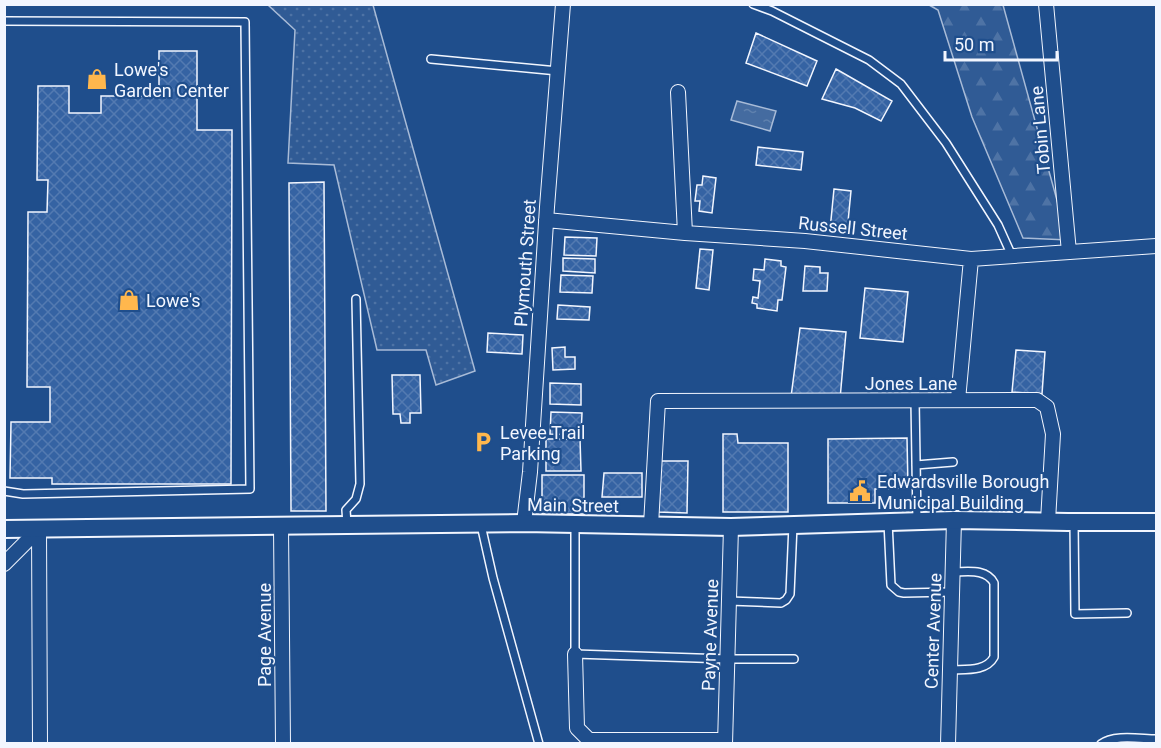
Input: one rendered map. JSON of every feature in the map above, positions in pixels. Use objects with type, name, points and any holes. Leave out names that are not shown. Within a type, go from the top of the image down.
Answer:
[{"type":"street","name":"Plymouth Street","points":[[524,523],[530,472],[546,219],[563,4]]},
{"type":"street","name":"Tobin Lane","points":[[1046,4],[1070,252]]},
{"type":"street","points":[[678,92],[685,233]]},
{"type":"street","name":"Russell Street","points":[[546,219],[685,233],[805,241],[971,259],[1156,246]]},
{"type":"street","points":[[958,400],[971,259]]},
{"type":"street","name":"Jones Lane","points":[[651,525],[658,401],[1037,400],[1047,407],[1053,434],[1048,521]]},
{"type":"street","name":"Main Street","points":[[4,529],[347,527],[524,523],[731,527],[954,520],[1156,522]]},
{"type":"street","name":"Center Avenue","points":[[948,744],[954,520]]},
{"type":"street","name":"Page Avenue","points":[[281,527],[283,744]]},
{"type":"street","name":"Payne Avenue","points":[[724,742],[731,527]]},
{"type":"street","points":[[4,564],[39,529]]},
{"type":"street","points":[[39,529],[40,744]]},
{"type":"street","points":[[575,654],[577,728],[589,740],[724,742]]},
{"type":"lane","points":[[753,4],[772,11],[869,60],[901,84],[946,143],[998,225],[1012,256]]},
{"type":"lane","points":[[4,21],[245,22],[250,489],[23,494],[4,491]]},
{"type":"lane","points":[[431,59],[558,71]]},
{"type":"lane","points":[[347,527],[346,510],[356,499],[360,484],[356,299]]},
{"type":"lane","points":[[915,400],[917,521]]},
{"type":"lane","points":[[916,465],[953,462]]},
{"type":"lane","points":[[888,522],[891,585],[894,589],[904,593],[952,591]]},
{"type":"lane","points":[[1074,522],[1075,614],[1127,613]]},
{"type":"lane","points":[[575,524],[575,654],[794,659]]},
{"type":"lane","points":[[481,525],[493,578],[539,744]]},
{"type":"lane","points":[[729,601],[781,603],[786,600],[790,594],[793,525]]},
{"type":"lane","points":[[950,670],[984,667],[991,663],[994,657],[994,582],[991,576],[985,573],[953,572]]},
{"type":"lane","points":[[1101,744],[1105,740],[1156,739]]},
{"type":"green space","points":[[268,5],[373,5],[475,371],[436,385],[426,350],[377,350],[334,165],[288,163],[295,30]]},
{"type":"green space","points":[[929,5],[1003,5],[1068,240],[1023,238],[972,117],[938,10]]},
{"type":"water","points":[[737,101],[776,111],[770,131],[731,120]]},
{"type":"building","points":[[756,33],[817,61],[807,86],[746,63]]},
{"type":"building","name":"Lowe's","points":[[159,51],[197,51],[197,130],[232,130],[231,484],[52,484],[52,478],[10,478],[11,422],[50,422],[50,387],[27,387],[28,212],[47,212],[48,180],[37,180],[38,86],[69,86],[69,113],[101,113],[101,96],[159,96]]},
{"type":"building","points":[[836,69],[892,101],[881,121],[855,108],[822,99]]},
{"type":"building","points":[[758,147],[803,152],[801,170],[756,165]]},
{"type":"building","points":[[703,176],[716,178],[712,213],[699,211],[700,201],[695,201],[697,185],[702,185]]},
{"type":"building","points":[[324,182],[326,511],[291,511],[289,183]]},
{"type":"building","points":[[834,189],[851,191],[847,232],[830,230]]},
{"type":"building","points":[[565,237],[597,238],[596,256],[564,255]]},
{"type":"building","points":[[700,249],[713,250],[709,290],[696,288]]},
{"type":"building","points":[[563,258],[595,259],[595,273],[563,271]]},
{"type":"building","points":[[765,259],[781,261],[781,266],[786,267],[782,300],[778,300],[777,311],[757,308],[757,304],[752,303],[753,297],[758,298],[760,281],[753,280],[754,269],[764,270]]},
{"type":"building","points":[[805,266],[820,267],[820,273],[828,273],[827,291],[803,291]]},
{"type":"building","points":[[561,275],[593,276],[592,293],[560,292]]},
{"type":"building","points":[[865,288],[908,292],[903,342],[860,338]]},
{"type":"building","points":[[558,305],[590,307],[589,320],[557,319]]},
{"type":"building","points":[[800,328],[846,332],[840,399],[791,397]]},
{"type":"building","points":[[488,333],[523,335],[522,354],[487,352]]},
{"type":"building","points":[[565,347],[565,357],[575,357],[575,369],[553,370],[552,348]]},
{"type":"building","points":[[1016,350],[1045,352],[1042,394],[1012,392]]},
{"type":"building","points":[[392,375],[420,375],[421,413],[410,413],[410,423],[401,423],[400,414],[393,414]]},
{"type":"building","points":[[550,383],[581,384],[581,405],[550,404]]},
{"type":"building","points":[[551,412],[582,413],[581,435],[550,434]]},
{"type":"building","points":[[723,434],[737,434],[738,443],[788,443],[788,512],[723,512]]},
{"type":"building","points":[[907,438],[908,488],[875,489],[875,503],[828,503],[828,439]]},
{"type":"building","points":[[546,439],[580,439],[581,471],[546,471]]},
{"type":"building","points":[[658,461],[688,461],[687,513],[657,512]]},
{"type":"building","points":[[604,473],[642,473],[642,497],[602,497]]},
{"type":"building","points":[[542,475],[584,475],[584,514],[542,514]]},
{"type":"place","name":"Lowe's Garden Center","points":[[97,79]]},
{"type":"place","name":"Lowe's","points":[[129,300]]},
{"type":"place","name":"Levee Trail Parking","points":[[483,442]]},
{"type":"place","name":"Edwardsville Borough Municipal Building","points":[[860,491]]}]
